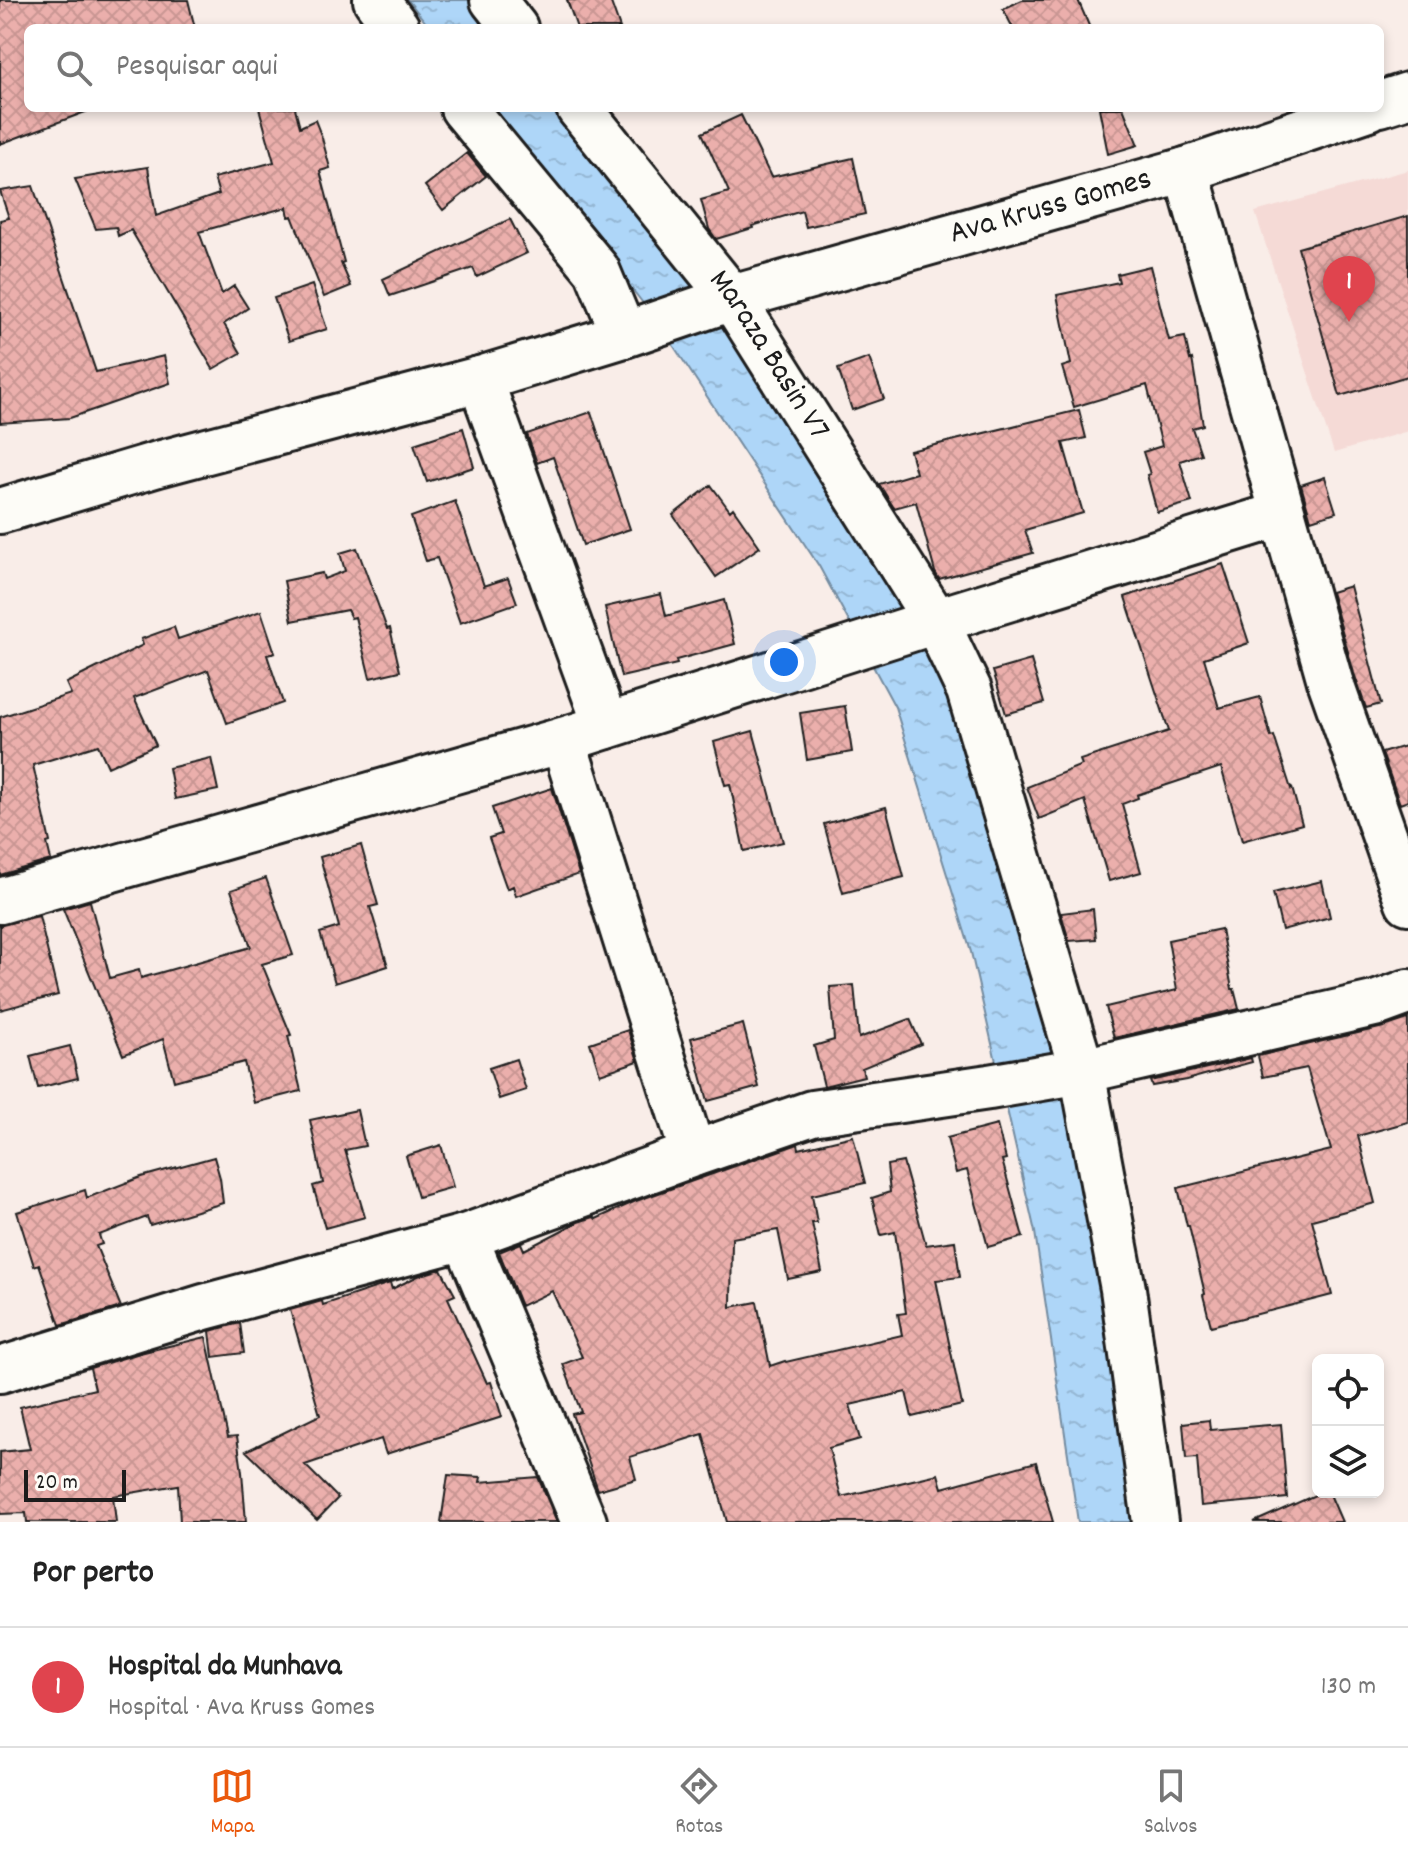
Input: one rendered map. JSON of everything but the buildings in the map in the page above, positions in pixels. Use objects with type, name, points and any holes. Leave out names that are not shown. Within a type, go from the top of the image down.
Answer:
[{"type":"street","points":[[376,0],[394,24]]},
{"type":"street","points":[[493,0],[512,24]]},
{"type":"street","points":[[1384,103],[1408,95]]},
{"type":"street","points":[[466,112],[597,270],[624,335]]},
{"type":"street","name":"Maraza Basin V7","points":[[582,112],[732,298],[936,621],[969,690],[1082,1071],[1123,1289],[1155,1522]]},
{"type":"street","name":"Ava Kruss Gomes","points":[[0,511],[158,464],[480,379],[732,298],[1186,170],[1357,112]]},
{"type":"street","points":[[1186,170],[1330,681],[1408,902]]},
{"type":"street","points":[[480,379],[606,726]]},
{"type":"street","points":[[0,901],[563,740],[1282,514]]},
{"type":"street","points":[[563,740],[693,1154]]},
{"type":"street","points":[[0,1370],[204,1307],[465,1237],[812,1113],[1082,1071],[1378,1003],[1408,992]]},
{"type":"street","points":[[465,1237],[584,1522]]},
{"type":"shaded area","points":[[1408,170],[1408,431],[1334,453],[1255,212]]},
{"type":"water","points":[[408,0],[472,0],[491,24],[427,24]]},
{"type":"water","points":[[495,112],[562,112],[687,267],[903,595],[950,695],[1073,1095],[1137,1522],[1078,1522],[1035,1232],[971,952],[895,707],[819,566],[642,302]]},
{"type":"place","name":"Hospital da Munhava","points":[[1349,322]]}]
